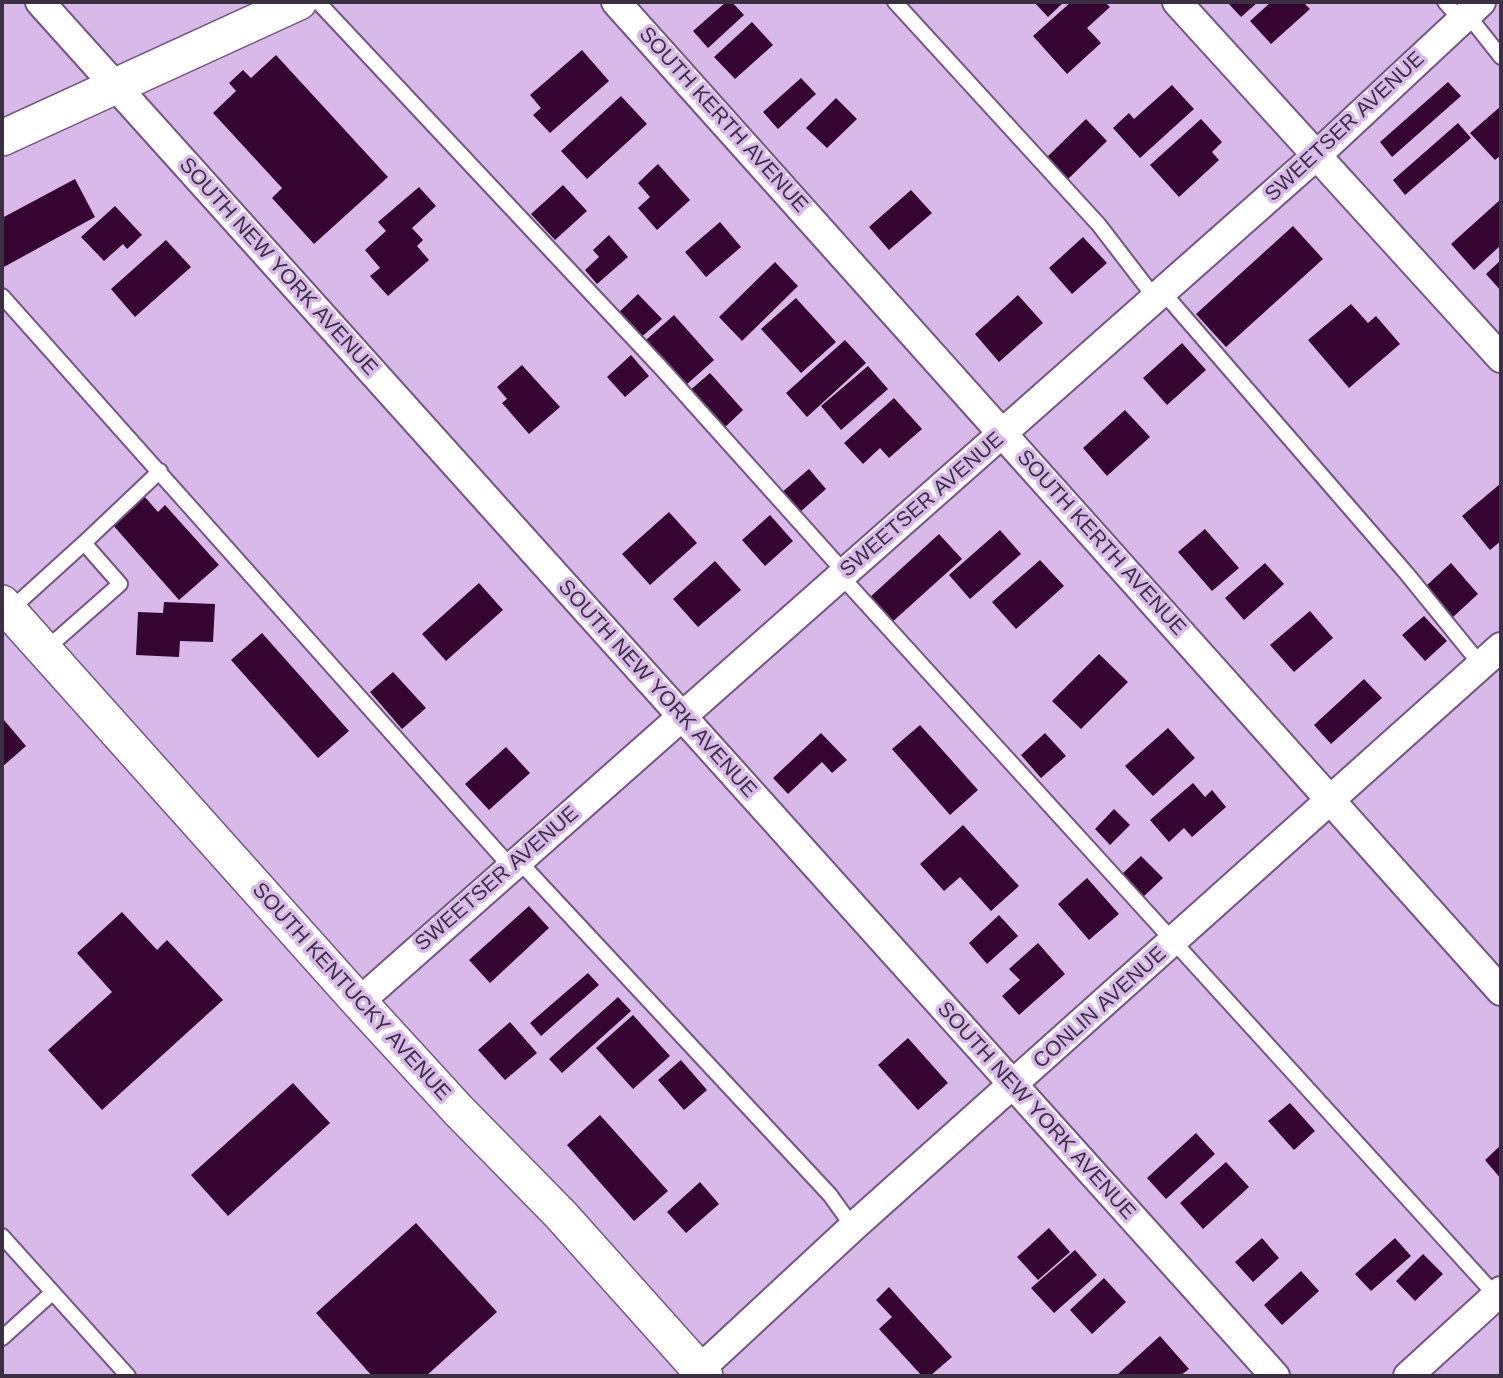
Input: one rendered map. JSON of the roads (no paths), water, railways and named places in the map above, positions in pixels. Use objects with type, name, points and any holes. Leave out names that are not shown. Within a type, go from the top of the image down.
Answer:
[{"type":"street","name":"SOUTH NEW YORK AVENUE","points":[[40,2],[1275,1376]]},
{"type":"street","points":[[2,138],[299,2]]},
{"type":"street","name":"SOUTH KERTH AVENUE","points":[[616,2],[1501,991]]},
{"type":"street","points":[[1177,2],[1501,358]]},
{"type":"street","name":"SWEETSER AVENUE","points":[[359,1002],[514,862],[684,718],[1317,155],[1464,10]]},
{"type":"street","name":"SOUTH KENTUCKY AVENUE","points":[[5,607],[458,1111],[561,1215],[702,1373]]},
{"type":"street","name":"CONLIN AVENUE","points":[[702,1373],[853,1227],[1493,660]]},
{"type":"street","points":[[1408,1376],[1500,1296]]},
{"type":"lane","points":[[318,2],[663,370],[838,565],[841,576],[1500,1296]]},
{"type":"lane","points":[[895,2],[1099,225],[1407,574],[1493,660]]},
{"type":"lane","points":[[1464,10],[1501,57]]},
{"type":"lane","points":[[2,296],[160,471],[253,580],[514,862],[830,1195],[853,1227]]},
{"type":"lane","points":[[5,607],[84,543],[160,471]]},
{"type":"lane","points":[[44,651],[120,584],[84,543]]},
{"type":"lane","points":[[2,1236],[128,1376]]},
{"type":"lane","points":[[2,1338],[52,1293]]}]
